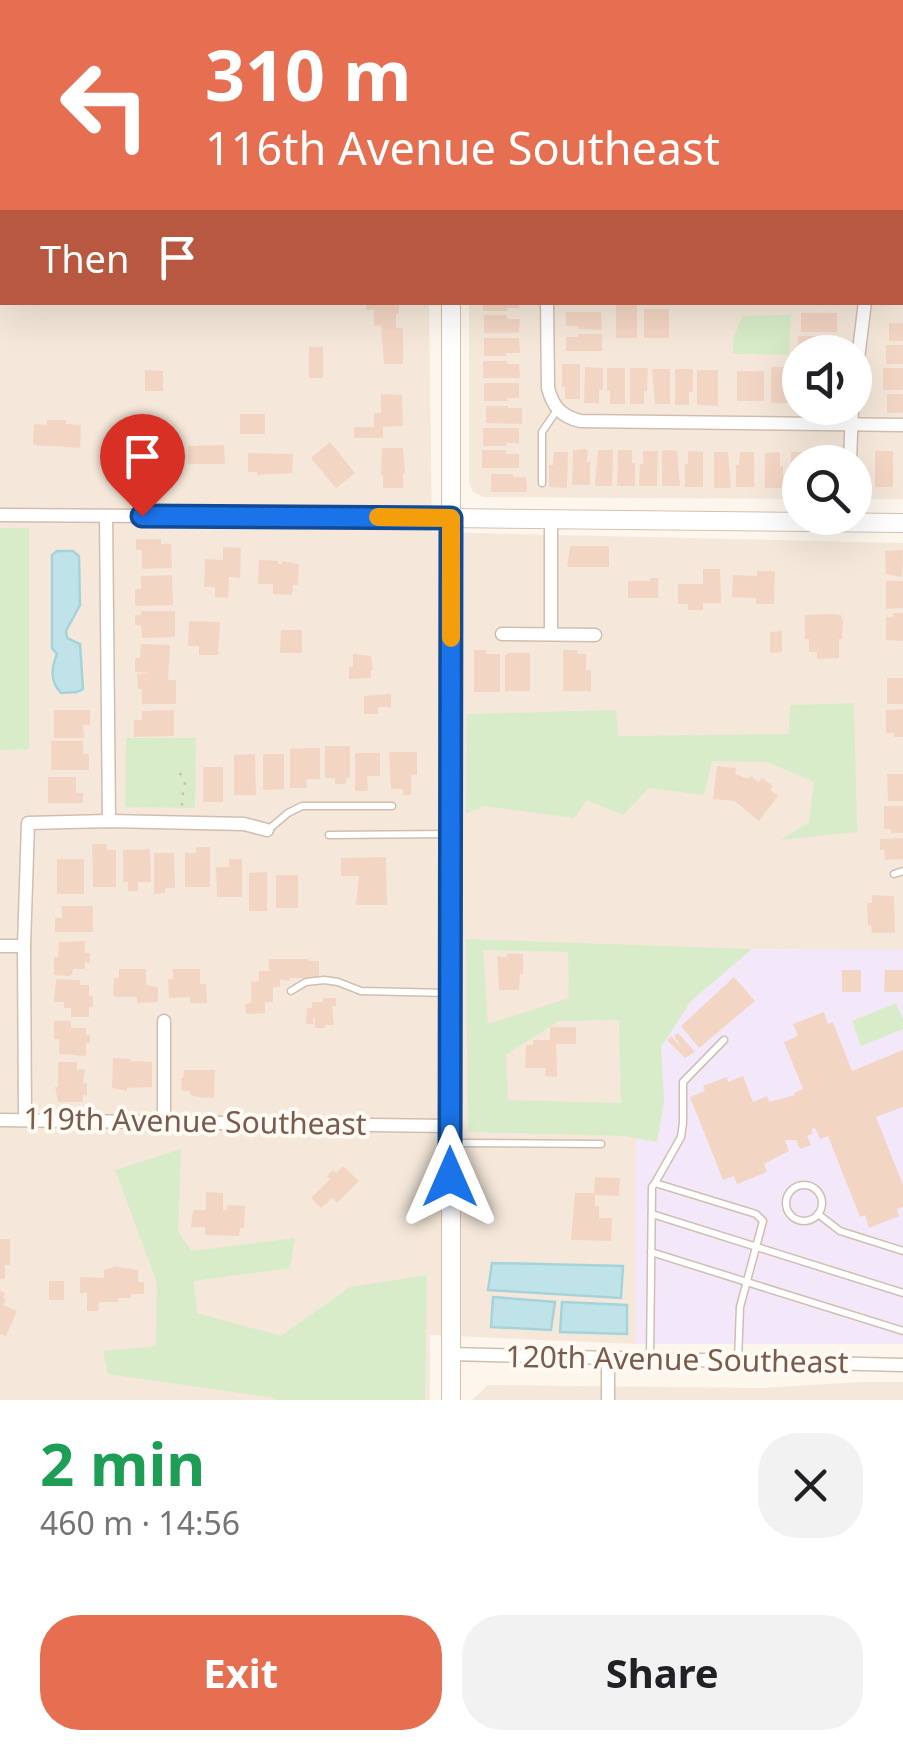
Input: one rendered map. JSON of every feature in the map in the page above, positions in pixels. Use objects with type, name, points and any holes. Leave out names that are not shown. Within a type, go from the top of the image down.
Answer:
[{"type":"street","points":[[450,1400],[451,305]]},
{"type":"street","points":[[547,305],[548,388],[557,410],[566,417],[580,421],[782,423]]},
{"type":"street","points":[[862,335],[866,305]]},
{"type":"street","points":[[872,424],[903,425]]},
{"type":"street","points":[[0,515],[782,520]]},
{"type":"street","points":[[106,516],[108,821]]},
{"type":"street","points":[[551,519],[551,634]]},
{"type":"street","points":[[872,522],[903,524]]},
{"type":"street","points":[[502,634],[595,635]]},
{"type":"street","points":[[25,1119],[28,823],[244,824],[266,830]]},
{"type":"street","points":[[0,946],[24,946]]},
{"type":"street","points":[[164,1021],[164,1122]]},
{"type":"street","name":"119th Avenue Southeast","points":[[0,1120],[164,1122],[450,1134]]},
{"type":"street","name":"120th Avenue Southeast","points":[[450,1354],[903,1365]]},
{"type":"street","points":[[608,1358],[608,1400]]},
{"type":"lane","points":[[542,483],[542,432],[557,410]]},
{"type":"lane","points":[[266,830],[302,806],[392,806]]},
{"type":"lane","points":[[329,835],[450,834]]},
{"type":"lane","points":[[291,990],[306,982],[324,980],[362,990],[450,993]]},
{"type":"lane","points":[[650,1359],[652,1187],[681,1137],[683,1082],[724,1040]]},
{"type":"lane","points":[[450,1134],[601,1144]]},
{"type":"lane","points":[[655,1183],[760,1216],[763,1227],[739,1315],[738,1361]]},
{"type":"lane","points":[[806,1185],[816,1189],[822,1204],[818,1214],[807,1220],[795,1218],[786,1203],[790,1192],[806,1185]]},
{"type":"lane","points":[[652,1214],[903,1293]]},
{"type":"lane","points":[[818,1214],[840,1231],[903,1251]]},
{"type":"lane","points":[[651,1252],[903,1331]]},
{"type":"path","points":[[180,773],[185,782],[184,823]]},
{"type":"shaded area","points":[[0,305],[429,305],[432,532],[903,543],[903,950],[636,949],[636,1344],[430,1335],[430,1400],[0,1400]]},
{"type":"shaded area","points":[[469,305],[903,305],[903,499],[872,499],[872,445],[782,445],[782,499],[483,497],[473,492],[469,482]]},
{"type":"shaded area","points":[[636,949],[903,950],[903,1344],[636,1344]]},
{"type":"shaded area","points":[[903,1382],[903,1400],[472,1400],[488,1385],[761,1388]]},
{"type":"green space","points":[[791,315],[790,335],[782,335],[782,355],[733,354],[733,339],[742,316]]},
{"type":"green space","points":[[0,528],[29,528],[29,749],[0,750]]},
{"type":"green space","points":[[854,703],[857,832],[780,840],[809,822],[814,782],[767,762],[712,761],[704,795],[649,788],[623,815],[587,800],[574,818],[484,806],[466,814],[467,714],[616,710],[618,736],[789,734],[790,705]]},
{"type":"green space","points":[[126,738],[196,738],[195,808],[125,807]]},
{"type":"green space","points":[[466,939],[752,949],[691,1001],[661,1047],[664,1102],[657,1142],[624,1136],[468,1132]],"holes":[[[483,950],[568,952],[569,998],[488,1024]],[[619,1020],[621,1103],[508,1100],[506,1055],[559,1021]]]},
{"type":"green space","points":[[896,1003],[903,1029],[861,1046],[852,1021]]},
{"type":"green space","points":[[181,1149],[178,1231],[191,1251],[295,1238],[290,1268],[194,1281],[197,1313],[281,1336],[350,1287],[427,1275],[425,1400],[275,1400],[108,1374],[103,1351],[156,1346],[157,1283],[115,1170]]},
{"type":"water","points":[[73,551],[79,556],[80,605],[66,631],[67,638],[80,644],[83,689],[77,692],[61,693],[53,675],[57,654],[52,648],[52,555]]},
{"type":"water","points":[[492,1263],[623,1266],[621,1298],[488,1290]]},
{"type":"water","points":[[493,1297],[555,1302],[551,1330],[491,1327]]},
{"type":"water","points":[[562,1302],[627,1305],[627,1334],[560,1332]]},
{"type":"building","points":[[366,305],[399,305],[396,328],[403,328],[403,364],[384,364],[381,325],[374,326],[374,310],[366,310]]},
{"type":"building","points":[[483,305],[519,305],[507,311],[483,311]]},
{"type":"building","points":[[616,305],[637,305],[637,338],[616,338]]},
{"type":"building","points":[[644,309],[669,309],[669,338],[644,338]]},
{"type":"building","points":[[566,312],[601,312],[602,330],[566,326]]},
{"type":"building","points":[[801,313],[837,313],[837,332],[801,332]]},
{"type":"building","points":[[484,315],[520,319],[519,333],[484,333]]},
{"type":"building","points":[[889,323],[903,323],[903,341],[889,341]]},
{"type":"building","points":[[602,334],[602,351],[566,351],[566,337]]},
{"type":"building","points":[[484,338],[519,338],[520,353],[484,356]]},
{"type":"building","points":[[886,345],[903,345],[903,364],[886,364]]},
{"type":"building","points":[[309,347],[323,347],[323,378],[309,378]]},
{"type":"building","points":[[483,361],[519,364],[520,378],[483,378]]},
{"type":"building","points":[[562,364],[580,364],[580,399],[565,399]]},
{"type":"building","points":[[585,367],[603,368],[599,403],[584,403]]},
{"type":"building","points":[[771,367],[782,367],[782,403],[771,403]]},
{"type":"building","points":[[607,368],[625,368],[625,404],[610,404]]},
{"type":"building","points":[[630,368],[648,368],[644,404],[630,404]]},
{"type":"building","points":[[883,368],[903,368],[903,390],[883,390]]},
{"type":"building","points":[[652,369],[670,369],[670,404],[655,404]]},
{"type":"building","points":[[675,369],[693,369],[689,405],[675,405]]},
{"type":"building","points":[[145,370],[163,371],[163,391],[145,391]]},
{"type":"building","points":[[697,370],[718,370],[718,406],[697,405]]},
{"type":"building","points":[[737,371],[764,371],[764,401],[737,401]]},
{"type":"building","points":[[484,383],[519,383],[519,398],[484,401]]},
{"type":"building","points":[[381,394],[402,395],[403,426],[383,427],[383,438],[354,438],[354,427],[374,427],[374,413],[381,413]]},
{"type":"building","points":[[887,394],[903,394],[903,413],[887,413]]},
{"type":"building","points":[[486,406],[522,408],[522,424],[486,423]]},
{"type":"building","points":[[240,414],[265,414],[265,434],[240,434]]},
{"type":"building","points":[[47,420],[81,425],[80,448],[33,445],[34,424],[47,425]]},
{"type":"building","points":[[483,428],[519,428],[519,443],[483,446]]},
{"type":"building","points":[[113,442],[149,444],[152,470],[114,472]]},
{"type":"building","points":[[330,442],[355,473],[336,488],[311,458]]},
{"type":"building","points":[[224,445],[225,464],[188,464],[188,446]]},
{"type":"building","points":[[382,448],[403,448],[403,488],[383,488]]},
{"type":"building","points":[[482,450],[519,454],[519,468],[482,468]]},
{"type":"building","points":[[573,450],[588,450],[590,462],[590,485],[572,485]]},
{"type":"building","points":[[598,450],[613,450],[612,486],[595,486]]},
{"type":"building","points":[[618,450],[632,450],[635,486],[617,486]]},
{"type":"building","points":[[643,451],[658,451],[657,486],[639,486]]},
{"type":"building","points":[[662,451],[677,451],[680,486],[662,486]]},
{"type":"building","points":[[688,451],[703,452],[703,487],[685,487]]},
{"type":"building","points":[[875,451],[893,451],[893,487],[875,487]]},
{"type":"building","points":[[554,452],[568,452],[567,488],[549,487],[549,465],[553,465]]},
{"type":"building","points":[[714,452],[728,452],[731,488],[714,488]]},
{"type":"building","points":[[740,452],[754,452],[754,487],[736,487]]},
{"type":"building","points":[[248,453],[293,454],[292,473],[248,472]]},
{"type":"building","points":[[765,453],[780,453],[782,488],[765,488]]},
{"type":"building","points":[[491,474],[526,477],[526,492],[491,492]]},
{"type":"building","points":[[136,539],[161,539],[161,544],[171,544],[172,568],[142,569],[142,550],[136,550]]},
{"type":"building","points":[[570,546],[609,546],[609,567],[567,567]]},
{"type":"building","points":[[223,547],[241,548],[240,578],[229,577],[228,598],[215,597],[215,587],[204,587],[205,559],[223,560]]},
{"type":"building","points":[[903,550],[902,577],[886,574],[885,551]]},
{"type":"building","points":[[259,560],[299,564],[298,585],[293,585],[292,595],[273,594],[273,584],[258,584]]},
{"type":"building","points":[[703,569],[720,569],[721,603],[703,603],[703,610],[688,610],[688,604],[678,604],[678,584],[703,584]]},
{"type":"building","points":[[757,571],[775,571],[774,604],[732,597],[733,575],[757,576]]},
{"type":"building","points":[[172,575],[173,605],[135,606],[135,589],[141,589],[141,576]]},
{"type":"building","points":[[658,578],[658,598],[628,598],[628,581]]},
{"type":"building","points":[[886,581],[903,581],[903,608],[886,609]]},
{"type":"building","points":[[141,611],[175,611],[175,637],[142,638],[141,625],[135,625],[135,615],[141,615]]},
{"type":"building","points":[[893,613],[903,613],[903,641],[886,640],[886,617],[893,617]]},
{"type":"building","points":[[805,615],[841,615],[843,621],[839,658],[817,659],[817,652],[809,652],[809,639],[805,639]]},
{"type":"building","points":[[189,621],[220,622],[218,655],[199,655],[199,646],[188,646]]},
{"type":"building","points":[[281,630],[302,630],[302,653],[280,653]]},
{"type":"building","points":[[782,631],[782,652],[770,653],[770,632]]},
{"type":"building","points":[[141,644],[170,645],[168,680],[176,680],[176,704],[142,704],[137,674],[153,673],[135,672]]},
{"type":"building","points":[[474,650],[500,654],[500,692],[474,692]]},
{"type":"building","points":[[563,650],[586,654],[591,691],[563,691]]},
{"type":"building","points":[[530,653],[530,691],[505,691],[505,655]]},
{"type":"building","points":[[353,654],[371,656],[371,678],[349,679]]},
{"type":"building","points":[[887,678],[903,678],[903,704],[887,704]]},
{"type":"building","points":[[391,694],[391,707],[378,707],[378,714],[364,714],[364,696]]},
{"type":"building","points":[[903,709],[903,737],[886,733],[886,710]]},
{"type":"building","points":[[54,710],[90,710],[90,725],[83,725],[84,738],[54,738]]},
{"type":"building","points":[[174,710],[174,736],[134,737],[134,720],[142,720],[142,711]]},
{"type":"building","points":[[51,741],[83,741],[83,754],[89,754],[89,770],[51,770]]},
{"type":"building","points":[[325,746],[350,746],[350,778],[346,778],[346,784],[335,784],[335,778],[325,778]]},
{"type":"building","points":[[320,748],[320,779],[306,779],[307,788],[290,788],[290,749]]},
{"type":"building","points":[[389,752],[417,752],[417,775],[411,775],[411,795],[403,795],[403,789],[391,789]]},
{"type":"building","points":[[355,753],[380,753],[380,776],[367,776],[368,791],[355,791]]},
{"type":"building","points":[[255,754],[256,795],[234,795],[234,755]]},
{"type":"building","points":[[263,754],[284,754],[284,789],[263,790]]},
{"type":"building","points":[[717,766],[736,768],[735,774],[748,779],[751,776],[758,782],[762,778],[773,786],[770,790],[778,796],[759,821],[735,801],[713,799]]},
{"type":"building","points":[[203,767],[223,767],[223,802],[203,802]]},
{"type":"building","points":[[887,774],[903,774],[903,801],[888,801]]},
{"type":"building","points":[[48,777],[76,777],[76,793],[83,793],[83,803],[48,803]]},
{"type":"building","points":[[884,806],[903,806],[903,833],[884,829]]},
{"type":"building","points":[[903,838],[903,859],[885,860],[880,839]]},
{"type":"building","points":[[92,844],[106,844],[107,850],[116,850],[116,887],[93,887]]},
{"type":"building","points":[[196,847],[210,847],[210,887],[185,887],[185,853],[196,853]]},
{"type":"building","points":[[150,849],[151,882],[138,882],[138,891],[128,891],[128,882],[123,882],[123,850]]},
{"type":"building","points":[[154,853],[174,853],[175,888],[165,888],[165,893],[154,894]]},
{"type":"building","points":[[386,857],[387,905],[356,905],[359,876],[341,876],[341,858]]},
{"type":"building","points":[[57,859],[84,859],[84,894],[57,894]]},
{"type":"building","points":[[229,859],[242,859],[242,897],[217,897],[216,867],[229,867]]},
{"type":"building","points":[[267,872],[267,911],[249,911],[249,873]]},
{"type":"building","points":[[276,875],[298,875],[298,908],[276,908]]},
{"type":"building","points":[[872,895],[894,896],[895,933],[872,933],[867,903],[872,903]]},
{"type":"building","points":[[62,906],[93,906],[93,932],[55,932],[55,918],[62,918]]},
{"type":"building","points":[[85,941],[90,963],[85,962],[85,969],[73,969],[69,976],[54,975],[59,942]]},
{"type":"building","points":[[507,953],[523,954],[519,990],[499,990],[497,956],[507,957]]},
{"type":"building","points":[[269,959],[319,961],[319,978],[280,979],[280,987],[273,987],[273,1002],[265,1002],[265,1013],[246,1014],[245,1004],[251,1003],[251,982],[259,981],[259,971],[269,971]]},
{"type":"building","points":[[119,969],[146,969],[146,985],[158,987],[158,1002],[137,1003],[137,997],[115,997],[114,978],[119,978]]},
{"type":"building","points":[[173,969],[200,969],[200,984],[206,984],[207,1003],[190,1003],[190,997],[169,998],[168,979],[173,979]]},
{"type":"building","points":[[842,970],[861,970],[861,992],[842,992]]},
{"type":"building","points":[[885,970],[903,970],[903,992],[884,992]]},
{"type":"building","points":[[734,977],[755,1001],[699,1048],[681,1026]]},
{"type":"building","points":[[56,979],[80,980],[80,985],[89,985],[93,1007],[89,1007],[89,1017],[71,1017],[71,1008],[64,1008],[64,1002],[54,1002]]},
{"type":"building","points":[[323,998],[336,998],[336,1006],[332,1006],[334,1025],[315,1028],[315,1018],[313,1024],[306,1024],[307,1008],[312,1008],[312,1002],[323,1002]]},
{"type":"building","points":[[824,1012],[828,1024],[833,1022],[852,1071],[903,1050],[903,1107],[876,1117],[903,1185],[903,1207],[897,1209],[899,1216],[869,1228],[865,1215],[860,1217],[828,1136],[820,1139],[815,1128],[807,1136],[811,1145],[800,1149],[796,1140],[785,1140],[789,1151],[764,1164],[767,1172],[737,1184],[734,1176],[723,1180],[690,1097],[705,1091],[703,1086],[743,1076],[753,1102],[767,1096],[769,1102],[795,1095],[803,1089],[784,1042],[798,1036],[793,1024]]},
{"type":"building","points":[[54,1021],[71,1021],[71,1028],[86,1028],[90,1043],[86,1043],[86,1056],[59,1054]]},
{"type":"building","points":[[550,1027],[576,1027],[576,1044],[556,1044],[557,1077],[545,1076],[546,1068],[525,1068],[526,1045],[533,1045],[533,1040],[550,1040]]},
{"type":"building","points":[[678,1033],[695,1052],[685,1058],[667,1040],[671,1036],[683,1049],[674,1036]]},
{"type":"building","points":[[113,1058],[152,1062],[152,1087],[127,1091],[112,1088]]},
{"type":"building","points":[[58,1062],[77,1062],[77,1070],[85,1069],[83,1084],[87,1083],[87,1095],[83,1095],[83,1102],[58,1102]]},
{"type":"building","points":[[184,1070],[215,1070],[214,1098],[182,1091]]},
{"type":"building","points":[[343,1166],[359,1181],[337,1203],[332,1198],[321,1208],[311,1198],[330,1179],[327,1176],[333,1170],[336,1173]]},
{"type":"building","points":[[595,1177],[620,1178],[619,1196],[595,1195],[599,1218],[612,1218],[611,1241],[571,1240],[575,1193],[594,1193]]},
{"type":"building","points":[[206,1192],[223,1193],[223,1210],[227,1210],[227,1205],[245,1206],[244,1228],[240,1228],[239,1236],[205,1235],[205,1227],[191,1227],[193,1210],[206,1210]]},
{"type":"building","points":[[0,1239],[10,1239],[10,1265],[5,1265],[5,1279],[0,1279]]},
{"type":"building","points":[[113,1266],[138,1270],[144,1294],[118,1298],[118,1302],[99,1302],[98,1311],[87,1311],[87,1293],[80,1293],[80,1277],[104,1278],[104,1270]]},
{"type":"building","points":[[49,1281],[64,1281],[64,1300],[49,1300]]},
{"type":"building","points":[[0,1291],[5,1293],[3,1305],[17,1311],[6,1336],[0,1334]]},
{"type":"slow traffic","points":[[378,517],[451,518],[451,638]]},
{"type":"route","points":[[142,516],[451,518],[450,1177]]}]
